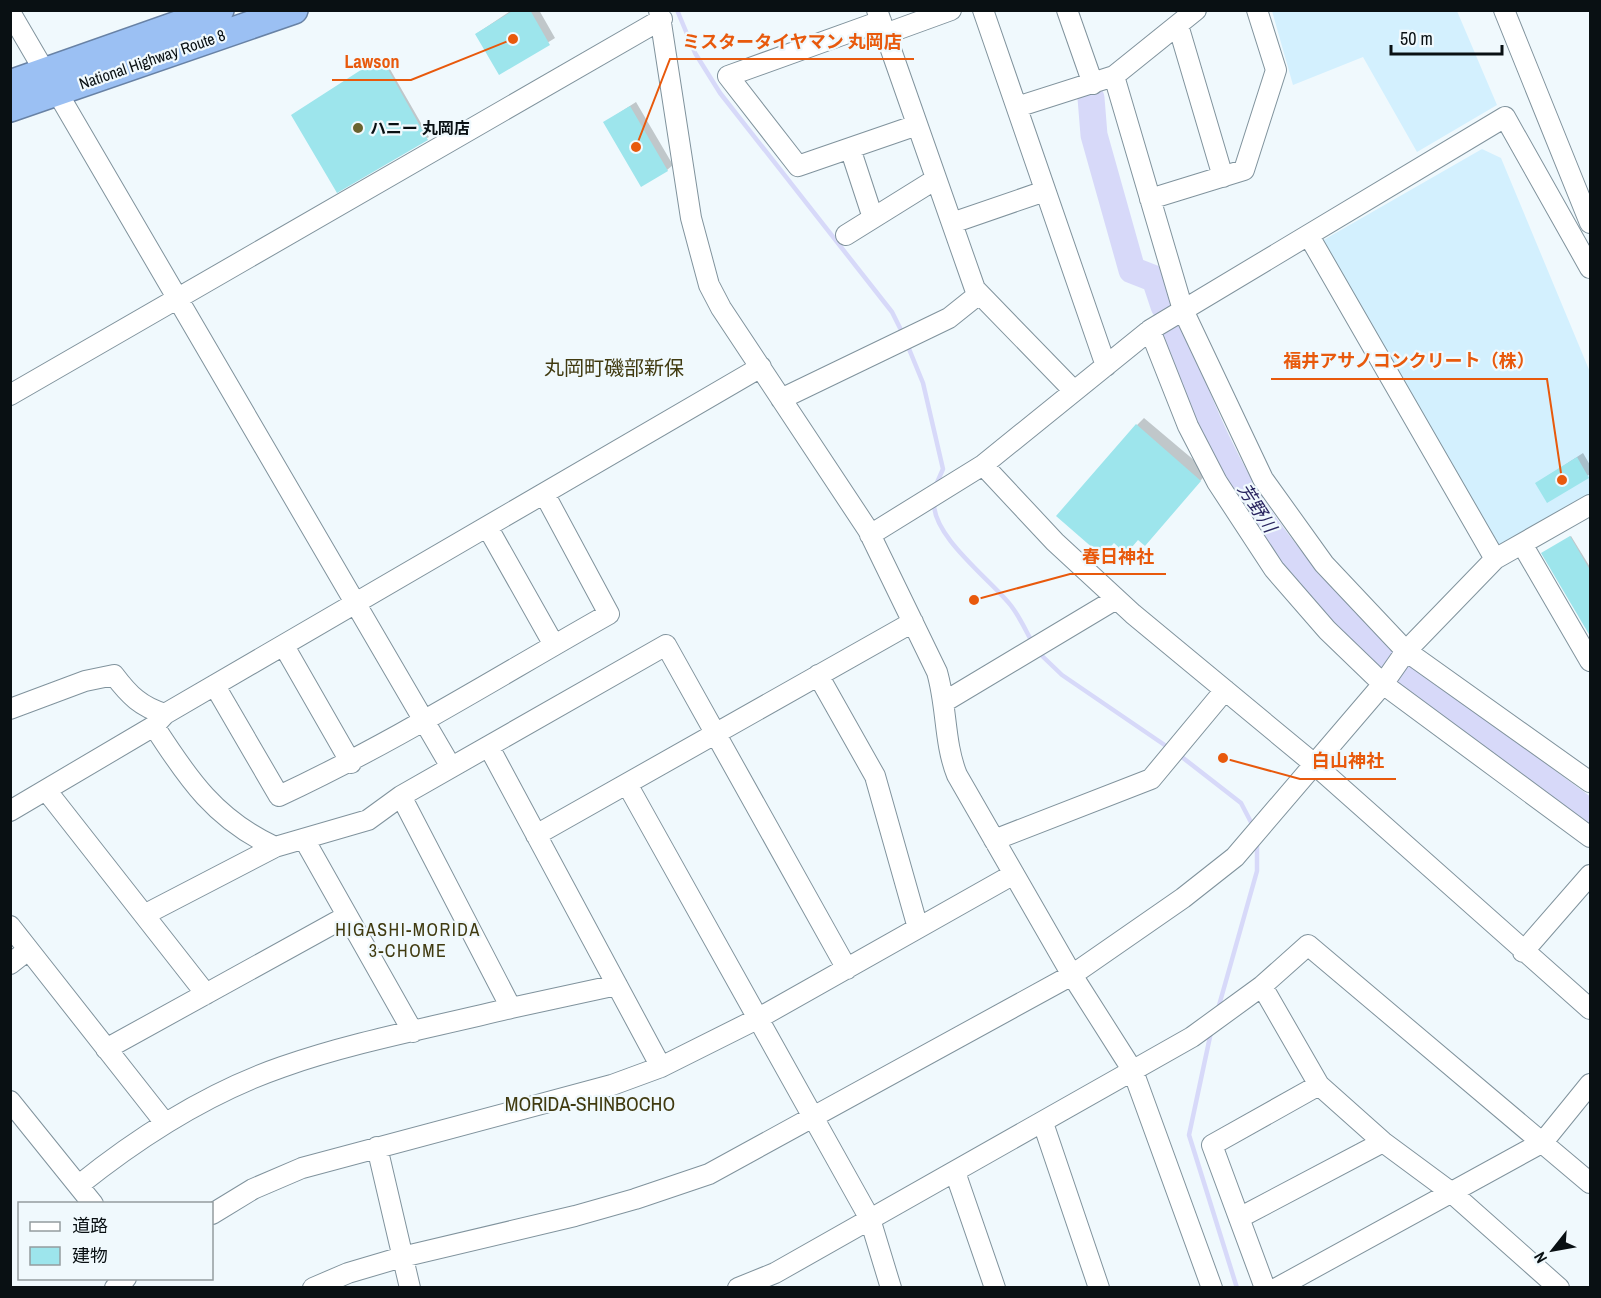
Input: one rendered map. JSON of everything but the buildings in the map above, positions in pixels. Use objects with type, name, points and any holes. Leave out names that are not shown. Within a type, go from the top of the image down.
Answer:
[{"type":"highway","name":"National Highway Route 8","points":[[10,108],[51,82],[220,10]]},
{"type":"highway","name":"National Highway Route 8","points":[[10,84],[51,82],[294,10]]},
{"type":"street","points":[[917,125],[798,166],[728,76],[881,22],[951,10]]},
{"type":"street","points":[[983,10],[1106,366]]},
{"type":"street","points":[[1067,10],[1094,84]]},
{"type":"street","points":[[1017,107],[1114,76],[1196,10]]},
{"type":"street","points":[[1150,199],[1244,170],[1276,70],[1257,10]]},
{"type":"street","points":[[1504,10],[1590,224]]},
{"type":"street","points":[[10,12],[450,767]]},
{"type":"street","points":[[10,395],[661,15],[691,218],[709,285],[870,535],[937,672],[944,702],[952,763],[1072,975],[1133,1071],[1212,1287]]},
{"type":"street","points":[[881,22],[975,289],[1074,391]]},
{"type":"street","points":[[1178,25],[1223,177]]},
{"type":"street","points":[[1114,76],[1183,310],[1263,479],[1324,564],[1406,651],[1590,782]]},
{"type":"street","points":[[870,535],[983,465],[1150,330],[1505,117],[1590,268]]},
{"type":"street","points":[[850,148],[873,218]]},
{"type":"street","points":[[846,235],[936,179]]},
{"type":"street","points":[[952,223],[1045,191]]},
{"type":"street","points":[[1309,236],[1495,559]]},
{"type":"street","points":[[781,399],[949,318],[979,294]]},
{"type":"street","points":[[1150,330],[1188,426],[1217,482],[1274,569],[1328,630],[1383,684],[1590,837]]},
{"type":"street","points":[[10,811],[215,686],[760,367]]},
{"type":"street","points":[[983,465],[1055,542],[1116,598],[1313,763],[1523,952],[1590,1009]]},
{"type":"street","points":[[215,686],[279,796],[351,762],[424,722],[609,614],[544,495]]},
{"type":"street","points":[[313,1287],[348,1273],[402,1257],[635,1199],[709,1174],[1072,975],[1183,898],[1235,857],[1313,763],[1383,684],[1406,651],[1495,559],[1590,505]]},
{"type":"street","points":[[488,528],[554,645]]},
{"type":"street","points":[[1522,544],[1590,661]]},
{"type":"street","points":[[944,702],[1116,598]]},
{"type":"street","points":[[537,835],[913,622]]},
{"type":"street","points":[[144,915],[275,847],[368,820],[401,796],[450,767],[666,645],[847,969]]},
{"type":"street","points":[[284,646],[351,762]]},
{"type":"street","points":[[10,709],[84,681],[114,675],[132,698],[160,720],[179,764],[206,797],[246,834],[275,847]]},
{"type":"street","points":[[818,675],[875,776],[918,928]]},
{"type":"street","points":[[994,840],[1151,779],[1225,690]]},
{"type":"street","points":[[489,747],[662,1067]]},
{"type":"street","points":[[627,784],[870,1219],[891,1287]]},
{"type":"street","points":[[46,790],[206,994]]},
{"type":"street","points":[[401,796],[511,1008]]},
{"type":"street","points":[[304,839],[413,1032]]},
{"type":"street","points":[[213,1213],[253,1189],[302,1168],[612,1085],[662,1067],[757,1019],[1014,874]]},
{"type":"street","points":[[1523,952],[1590,875]]},
{"type":"street","points":[[106,1049],[347,916]]},
{"type":"street","points":[[10,926],[165,1123]]},
{"type":"street","points":[[738,1287],[778,1280],[870,1219],[1192,1037],[1262,986],[1308,945],[1590,1183]]},
{"type":"street","points":[[10,964],[28,950]]},
{"type":"street","points":[[79,1185],[115,1156],[165,1123],[206,1100],[282,1067],[413,1032],[617,984]]},
{"type":"street","points":[[1262,986],[1319,1085],[1383,1142],[1452,1193],[1559,1287]]},
{"type":"street","points":[[1277,1287],[1544,1142],[1590,1084]]},
{"type":"street","points":[[1265,1287],[1212,1145],[1319,1085]]},
{"type":"street","points":[[10,1101],[92,1202]]},
{"type":"street","points":[[1043,1123],[1099,1287]]},
{"type":"street","points":[[1239,1218],[1383,1142]]},
{"type":"street","points":[[377,1147],[410,1287]]},
{"type":"street","points":[[955,1172],[994,1287]]},
{"type":"shaded area","points":[[1272,11],[1457,11],[1497,105],[1417,152],[1363,57],[1293,85]]},
{"type":"shaded area","points":[[1482,149],[1501,158],[1590,372],[1590,494],[1502,545],[1495,543],[1320,242]]},
{"type":"waterway","points":[[677,10],[695,53],[720,93],[892,312],[903,334]]},
{"type":"waterway","name":"芳野川","points":[[1091,98],[1094,135],[1132,270],[1155,279],[1164,306]]},
{"type":"waterway","name":"芳野川","points":[[1173,331],[1206,416],[1247,498],[1293,562],[1381,659]]},
{"type":"waterway","points":[[907,344],[923,383],[943,469],[936,485]]},
{"type":"waterway","points":[[934,502],[936,515],[951,542],[1012,606],[1032,642]]},
{"type":"waterway","points":[[1038,652],[1062,675],[1169,748]]},
{"type":"waterway","name":"芳野川","points":[[1407,678],[1590,813]]},
{"type":"waterway","points":[[1178,754],[1241,803],[1253,826]]},
{"type":"waterway","points":[[1218,1009],[1257,871],[1257,840]]},
{"type":"waterway","points":[[1211,1032],[1189,1135],[1237,1288]]},
{"type":"place","name":"Lawson","points":[[513,39]]},
{"type":"place","name":"ハニー 丸岡店","points":[[358,128]]},
{"type":"place","name":"ミスタータイヤマン 丸岡店","points":[[636,147]]},
{"type":"place","name":"福井アサノコンクリート（株）","points":[[1562,480]]},
{"type":"place","name":"春日神社","points":[[974,600]]},
{"type":"place","name":"白山神社","points":[[1223,758]]},
{"type":"district","name":"丸岡町磯部新保","points":[[614,368]]},
{"type":"district","name":"HIGASHI-MORIDA 3-CHOME","points":[[408,940]]},
{"type":"district","name":"MORIDA-SHINBOCHO","points":[[590,1104]]}]
